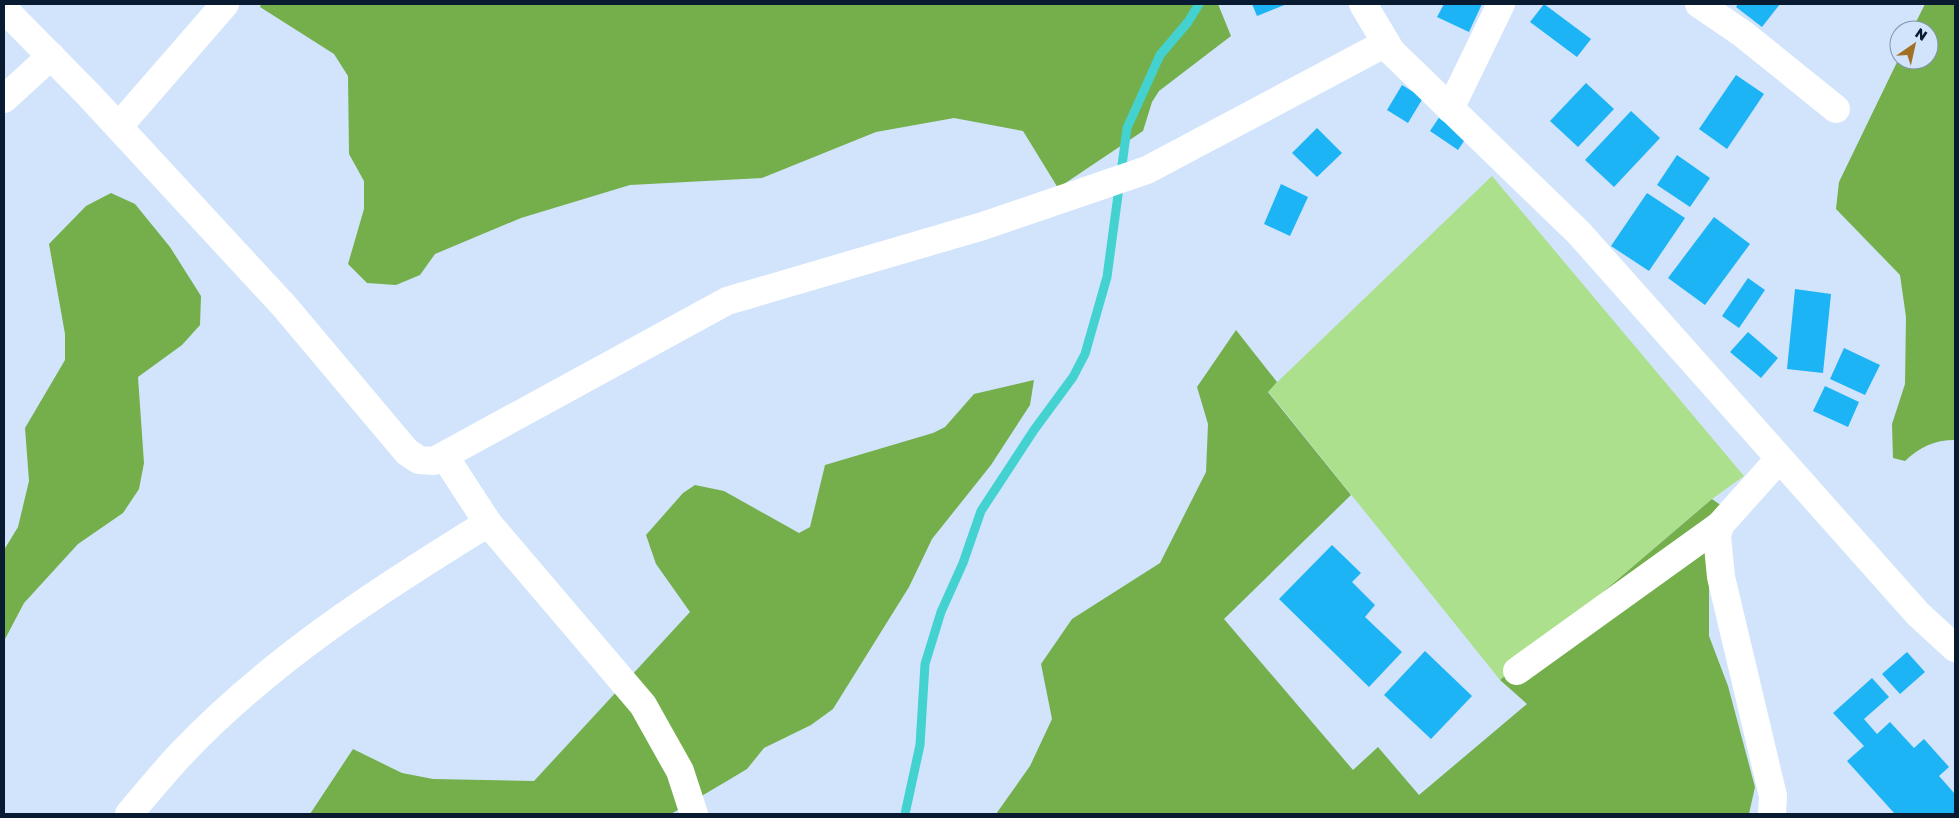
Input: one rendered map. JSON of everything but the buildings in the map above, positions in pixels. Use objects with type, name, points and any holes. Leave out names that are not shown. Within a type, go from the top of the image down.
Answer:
[{"type":"street","points":[[119,126],[225,4]]},
{"type":"street","points":[[1363,4],[1391,52],[1579,233],[1918,614],[1955,648]]},
{"type":"street","points":[[1450,109],[1502,4]]},
{"type":"street","points":[[1700,4],[1743,34],[1836,109]]},
{"type":"street","points":[[4,9],[119,126],[285,307],[407,452],[419,460],[434,461],[445,457],[727,301],[983,226],[1147,170],[1386,43]]},
{"type":"street","points":[[4,99],[51,56]]},
{"type":"street","points":[[445,457],[488,523],[643,705],[680,771],[694,814]]},
{"type":"street","points":[[1516,671],[1720,525],[1779,459]]},
{"type":"street","points":[[129,814],[181,753],[259,681],[357,605],[488,523]]},
{"type":"street","points":[[1720,525],[1717,536],[1721,577],[1774,796],[1772,814]]},
{"type":"green space","points":[[261,4],[1218,4],[1231,36],[1159,91],[1152,102],[1143,131],[1058,188],[1023,131],[954,118],[876,132],[762,178],[630,185],[521,218],[435,254],[420,275],[396,285],[367,283],[348,264],[364,209],[364,181],[349,154],[348,76],[334,54],[260,7]]},
{"type":"green space","points":[[1925,4],[1955,4],[1955,440],[1940,441],[1928,445],[1905,461],[1893,458],[1892,424],[1905,384],[1906,317],[1900,275],[1836,209],[1839,182],[1893,70],[1939,70],[1939,20],[1917,20]]},
{"type":"green space","points":[[1492,176],[1744,476],[1712,499],[1500,680],[1268,391]]},
{"type":"green space","points":[[111,193],[135,204],[170,247],[201,296],[200,325],[182,345],[138,377],[144,463],[139,489],[123,513],[78,544],[24,603],[4,641],[4,550],[18,527],[29,481],[25,428],[65,360],[65,334],[49,244],[86,206]]},
{"type":"green space","points":[[1236,330],[1277,382],[1268,392],[1351,495],[1224,619],[1353,770],[1378,747],[1419,795],[1527,704],[1500,680],[1712,499],[1726,509],[1709,566],[1709,636],[1728,686],[1755,787],[1749,814],[996,814],[1030,766],[1052,719],[1041,664],[1072,619],[1160,563],[1206,472],[1208,424],[1197,387]]},
{"type":"green space","points":[[1034,380],[1030,405],[991,465],[932,539],[909,587],[833,709],[811,725],[764,748],[747,769],[727,781],[671,814],[310,814],[353,749],[402,773],[433,779],[534,781],[690,612],[656,564],[646,535],[683,493],[695,485],[724,491],[799,533],[810,527],[825,465],[933,433],[945,427],[974,394]]},
{"type":"waterway","points":[[905,814],[920,745],[925,664],[941,612],[963,563],[981,511],[1034,430],[1073,377],[1085,354],[1107,277],[1127,128],[1160,55],[1188,22],[1199,4]]}]
